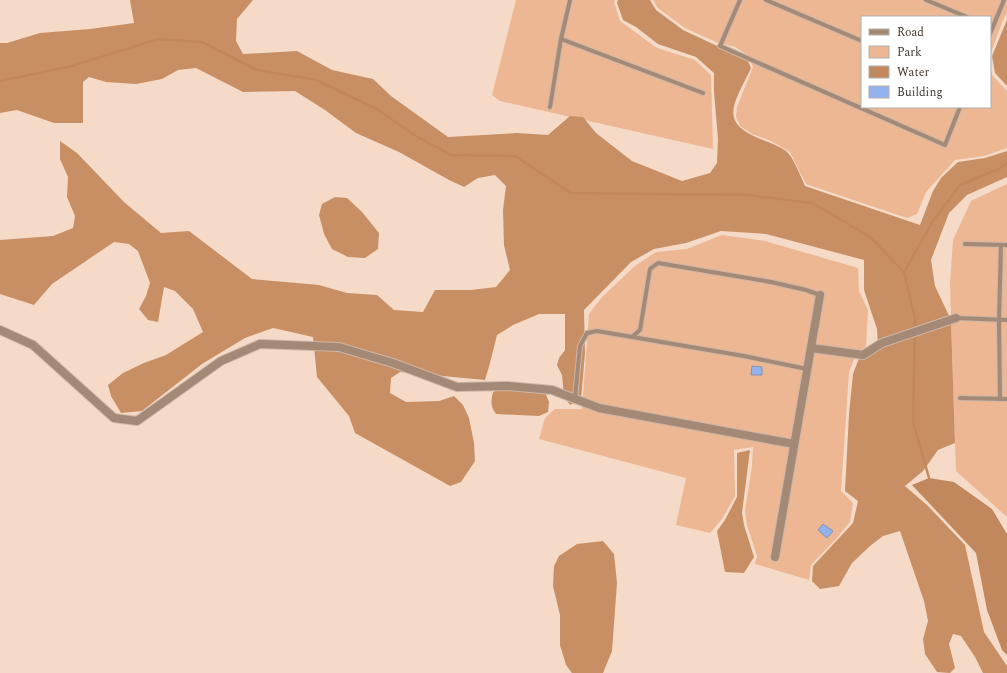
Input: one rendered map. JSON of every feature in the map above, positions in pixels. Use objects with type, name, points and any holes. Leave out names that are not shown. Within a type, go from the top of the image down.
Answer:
[{"type":"street","points":[[775,558],[820,295]]},
{"type":"street","points":[[811,348],[863,354],[882,344],[956,318]]},
{"type":"street","points":[[0,330],[33,345],[114,418],[137,421],[221,361],[260,344],[339,347],[393,363],[457,387],[507,386],[552,390],[599,408],[794,444]]},
{"type":"lane","points":[[550,107],[561,39],[570,0]]},
{"type":"lane","points":[[740,0],[720,46],[944,145],[960,108]]},
{"type":"lane","points":[[766,0],[861,41]]},
{"type":"lane","points":[[926,0],[965,16]]},
{"type":"lane","points":[[991,27],[1004,0]]},
{"type":"lane","points":[[561,39],[703,93]]},
{"type":"lane","points":[[965,244],[1007,245]]},
{"type":"lane","points":[[1000,399],[999,320],[1001,245]]},
{"type":"lane","points":[[632,337],[640,330],[650,269],[658,263],[771,282],[806,290],[820,295]]},
{"type":"lane","points":[[956,318],[1007,320]]},
{"type":"lane","points":[[575,398],[580,346],[588,333],[596,331],[744,356],[808,369]]},
{"type":"lane","points":[[960,398],[1007,399]]},
{"type":"green space","points":[[516,0],[615,0],[614,2],[620,21],[657,48],[695,60],[711,75],[713,149],[500,101],[492,95]]},
{"type":"green space","points":[[653,0],[1007,0],[1007,13],[991,52],[991,16],[861,16],[861,108],[991,108],[991,70],[992,75],[1007,91],[1007,148],[984,156],[955,160],[926,192],[917,214],[907,218],[806,184],[790,152],[769,140],[752,134],[740,126],[736,117],[737,107],[753,67],[748,55],[735,47],[716,42],[685,28],[658,8]]},
{"type":"green space","points":[[1007,184],[1007,517],[956,471],[950,284],[953,240],[971,201]]},
{"type":"green space","points":[[722,235],[765,241],[858,268],[859,291],[868,310],[866,347],[857,352],[849,372],[841,491],[853,503],[850,522],[811,565],[809,580],[755,564],[757,556],[747,525],[745,511],[752,466],[753,447],[734,450],[735,496],[722,519],[710,533],[676,525],[686,478],[539,439],[545,418],[555,409],[582,409],[589,314],[602,297],[635,266],[656,252],[687,249]]},
{"type":"shaded area","points":[[130,0],[253,0],[237,19],[236,41],[243,54],[297,51],[332,70],[373,79],[391,96],[448,137],[517,133],[548,135],[570,116],[583,117],[596,133],[632,161],[682,181],[710,173],[717,163],[718,139],[714,73],[696,57],[658,44],[636,27],[623,20],[617,3],[618,0],[650,0],[656,10],[683,30],[715,45],[733,50],[746,57],[751,68],[735,101],[733,110],[734,119],[739,126],[748,133],[786,151],[795,164],[805,186],[920,225],[933,191],[941,178],[958,162],[985,158],[1007,151],[1007,177],[967,195],[949,213],[931,260],[935,286],[951,320],[955,443],[938,450],[923,471],[905,486],[928,506],[965,545],[984,632],[1007,666],[1007,673],[983,673],[975,657],[961,636],[953,634],[949,644],[955,668],[950,673],[937,672],[925,654],[923,639],[928,621],[924,601],[900,531],[883,536],[870,546],[852,563],[839,586],[820,589],[812,581],[813,566],[853,523],[858,501],[845,491],[849,414],[853,374],[861,353],[878,348],[877,329],[864,290],[864,260],[766,234],[721,231],[686,243],[654,249],[631,262],[584,310],[585,353],[581,399],[570,405],[564,396],[562,375],[557,365],[559,358],[565,350],[565,314],[539,314],[513,325],[497,335],[485,380],[400,372],[391,378],[390,393],[406,402],[439,401],[454,396],[463,405],[469,418],[474,443],[475,461],[461,482],[450,486],[355,433],[349,416],[317,377],[313,337],[273,328],[245,338],[202,364],[142,411],[121,413],[111,396],[108,385],[123,373],[166,355],[203,332],[193,309],[175,291],[164,287],[158,322],[148,320],[139,309],[146,296],[150,283],[138,251],[129,244],[114,242],[52,284],[34,305],[0,294],[0,240],[53,236],[73,228],[75,216],[67,197],[68,177],[60,159],[60,141],[77,153],[124,202],[161,233],[189,231],[252,279],[319,285],[347,293],[377,295],[394,310],[423,312],[435,290],[471,290],[496,287],[510,270],[504,245],[503,210],[506,186],[495,175],[478,178],[464,187],[399,152],[356,133],[325,110],[295,91],[243,92],[196,68],[178,70],[162,79],[136,84],[106,82],[89,77],[83,82],[83,123],[54,123],[17,110],[0,113],[0,43],[7,43],[40,33],[90,29],[134,23]]},
{"type":"shaded area","points":[[1007,20],[1007,86],[995,73],[992,56]]},
{"type":"shaded area","points":[[335,197],[347,198],[362,212],[379,233],[378,249],[365,258],[348,257],[332,249],[324,234],[319,215],[322,204]]},
{"type":"shaded area","points":[[500,389],[545,392],[549,402],[548,412],[539,416],[496,414],[492,406],[492,398],[493,392]]},
{"type":"shaded area","points":[[750,450],[742,513],[744,525],[754,557],[744,573],[725,572],[717,531],[725,520],[737,497],[737,453]]},
{"type":"shaded area","points":[[603,541],[614,554],[617,583],[612,651],[603,673],[572,673],[566,665],[560,645],[560,615],[553,586],[554,566],[559,556],[577,544]]},
{"type":"water","points":[[929,478],[954,482],[992,509],[1007,534],[1007,655],[1002,650],[987,610],[976,553],[912,485]]},
{"type":"building","points":[[752,366],[762,367],[762,375],[751,375]]},
{"type":"building","points":[[823,524],[833,531],[827,538],[818,530]]},
{"type":"waterway","points":[[0,81],[72,66],[158,39],[202,42],[257,70],[316,80],[375,108],[416,136],[451,155],[515,156],[571,193],[747,195],[812,203],[869,236],[904,272],[915,319],[913,422],[929,478]]},
{"type":"waterway","points":[[904,272],[933,221],[960,185],[999,169],[1007,163]]}]
